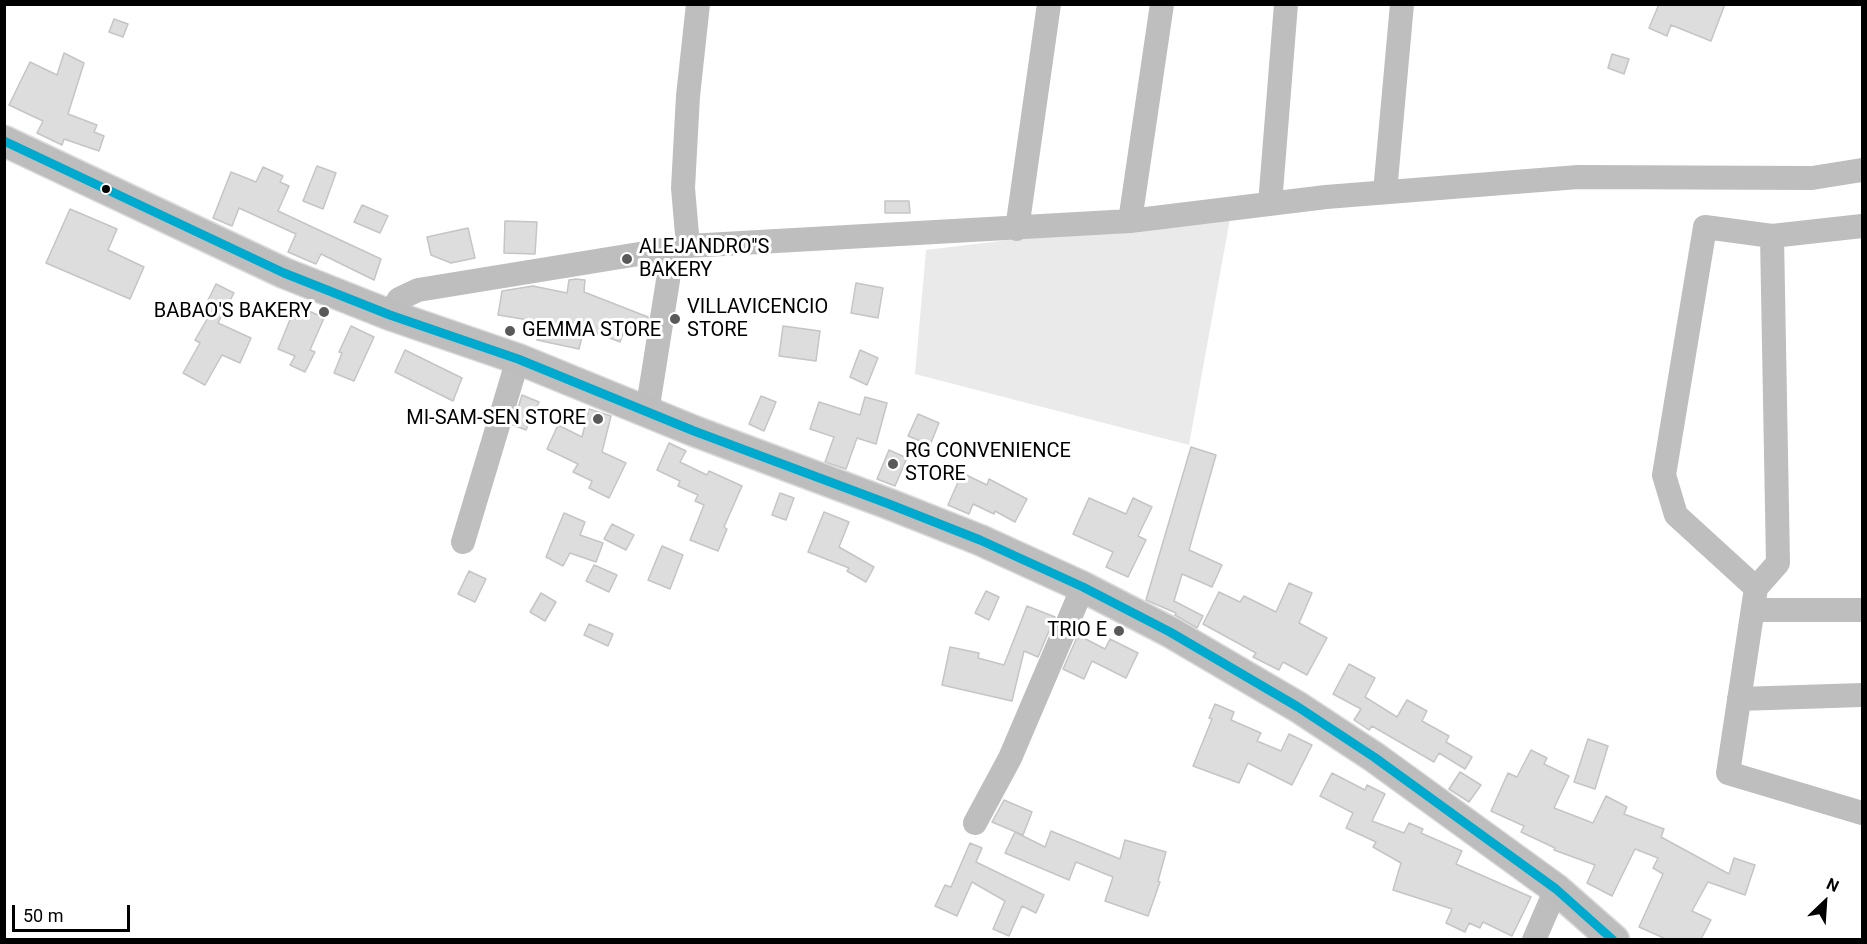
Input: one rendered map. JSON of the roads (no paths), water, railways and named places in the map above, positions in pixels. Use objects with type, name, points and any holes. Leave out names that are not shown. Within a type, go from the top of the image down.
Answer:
[{"type":"main road","points":[[8,142],[129,202],[284,273],[390,315],[518,359],[647,412],[910,512],[1013,554],[1083,587],[1170,632],[1298,706],[1383,764],[1556,890],[1614,939]]},
{"type":"street","points":[[647,412],[680,248],[688,96],[699,4]]},
{"type":"street","points":[[1017,228],[1048,4]]},
{"type":"street","points":[[1130,221],[1162,4]]},
{"type":"street","points":[[1270,204],[1286,4]]},
{"type":"street","points":[[1385,192],[1402,4]]},
{"type":"street","points":[[390,315],[399,299],[418,290],[680,248],[1130,221],[1385,192],[1578,177],[1812,177],[1863,170]]},
{"type":"street","points":[[1863,226],[1772,236],[1705,227],[1664,475],[1676,515],[1754,599],[1863,610]]},
{"type":"street","points":[[1772,236],[1778,563],[1754,599],[1728,773],[1863,813]]},
{"type":"street","points":[[463,542],[518,359]]},
{"type":"street","points":[[975,822],[1010,758],[1083,587]]},
{"type":"street","points":[[1739,699],[1863,695]]},
{"type":"street","points":[[1534,939],[1556,890]]},
{"type":"place","name":"ALEJANDRO''S BAKERY","points":[[627,259]]},
{"type":"place","name":"BABAO'S BAKERY","points":[[324,312]]},
{"type":"place","name":"VILLAVICENCIO STORE","points":[[675,319]]},
{"type":"place","name":"GEMMA STORE","points":[[510,331]]},
{"type":"place","name":"MI-SAM-SEN STORE","points":[[598,419]]},
{"type":"place","name":"RG CONVENIENCE STORE","points":[[893,464]]},
{"type":"place","name":"TRIO E","points":[[1119,631]]}]
